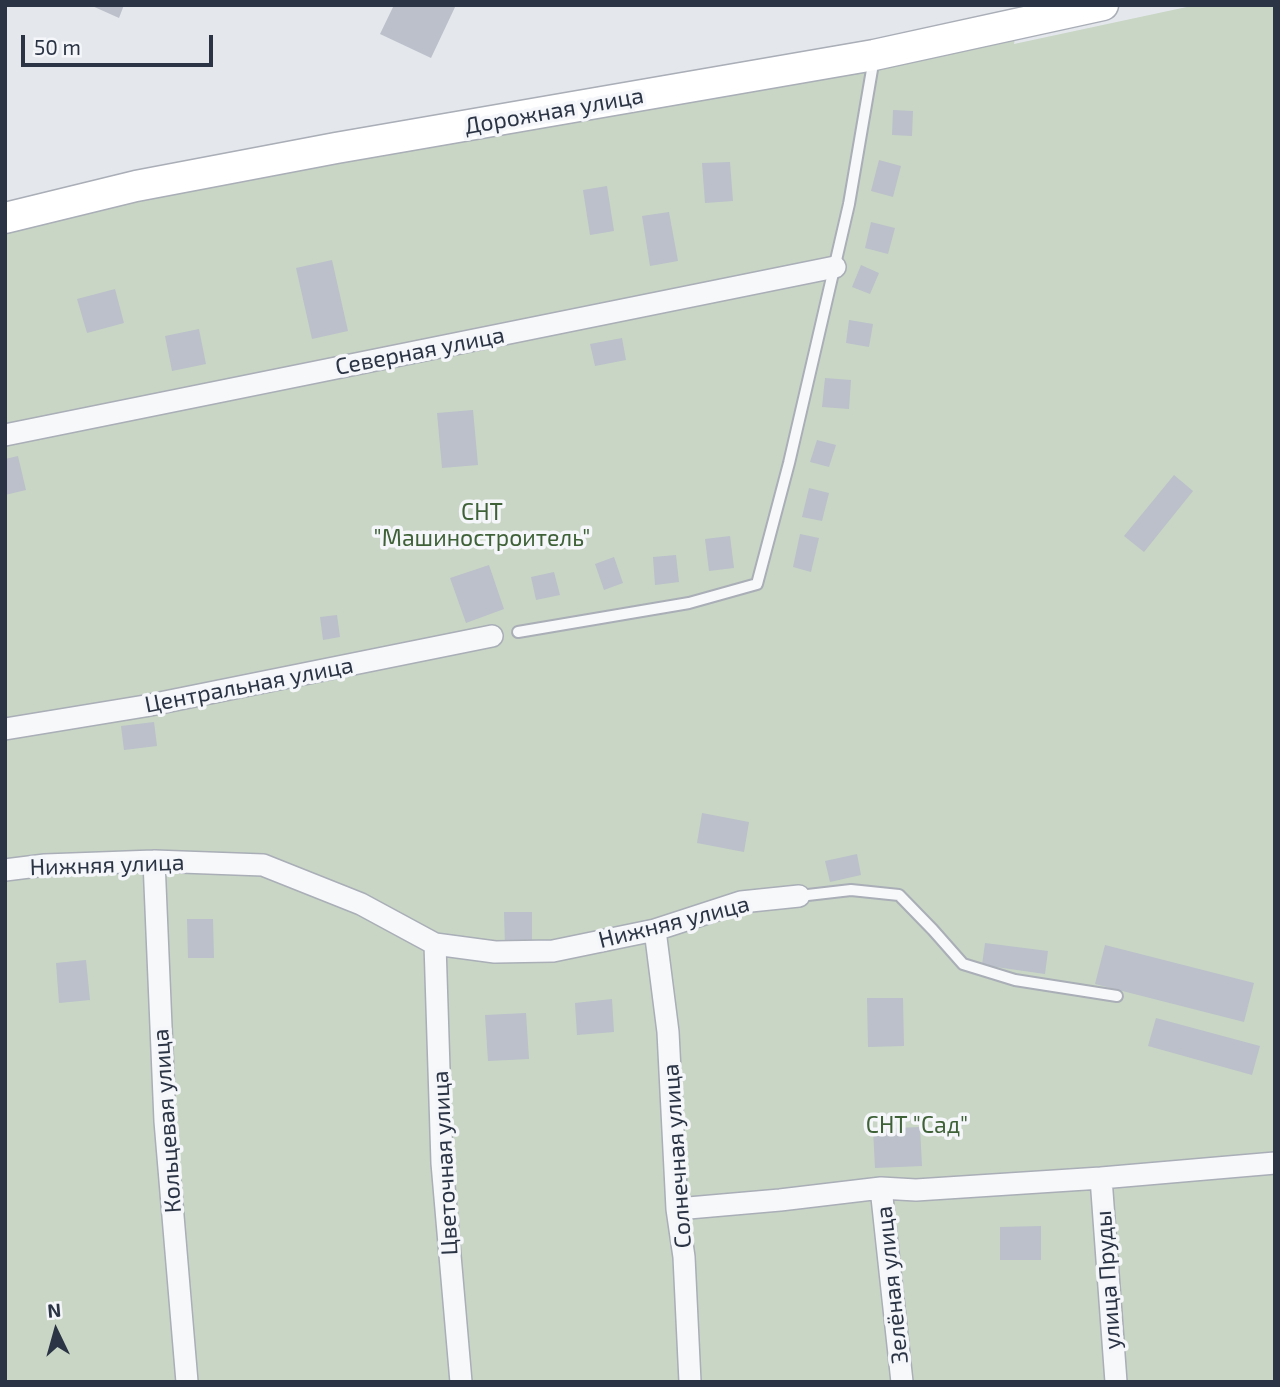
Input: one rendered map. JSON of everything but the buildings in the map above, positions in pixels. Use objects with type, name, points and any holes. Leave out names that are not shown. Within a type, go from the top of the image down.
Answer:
[{"type":"street","name":"Дорожная улица","points":[[5,218],[136,186],[874,55],[1103,5]]},
{"type":"street","name":"Северная улица","points":[[5,435],[835,267]]},
{"type":"street","name":"Центральная улица","points":[[5,729],[145,706],[492,636]]},
{"type":"street","name":"Нижняя улица","points":[[5,870],[45,865],[154,861],[263,865],[361,904],[435,944],[495,952],[553,951],[655,930],[741,902],[799,896]]},
{"type":"street","name":"Кольцевая улица","points":[[154,861],[165,1122],[187,1382]]},
{"type":"street","name":"Солнечная улица","points":[[655,930],[668,1031],[677,1209],[684,1256],[690,1382]]},
{"type":"street","name":"Цветочная улица","points":[[435,944],[442,1163],[461,1382]]},
{"type":"street","points":[[677,1209],[881,1188],[916,1190],[1275,1163]]},
{"type":"street","name":"улица Пруды","points":[[1101,1178],[1115,1382]]},
{"type":"street","name":"Зелёная улица","points":[[881,1188],[902,1382]]},
{"type":"lane","points":[[518,632],[690,603],[757,584],[789,463],[849,204],[874,55]]},
{"type":"lane","name":"Нижняя улица","points":[[799,896],[851,890],[899,895],[963,964],[1015,980],[1117,996]]},
{"type":"green space","points":[[1196,5],[1275,5],[1275,1382],[5,1382],[5,218],[1018,24],[1014,44]]},
{"type":"park label","name":"СНТ \"Машиностроитель\"","points":[[482,525]]},
{"type":"park label","name":"СНТ \"Сад\"","points":[[917,1125]]}]
